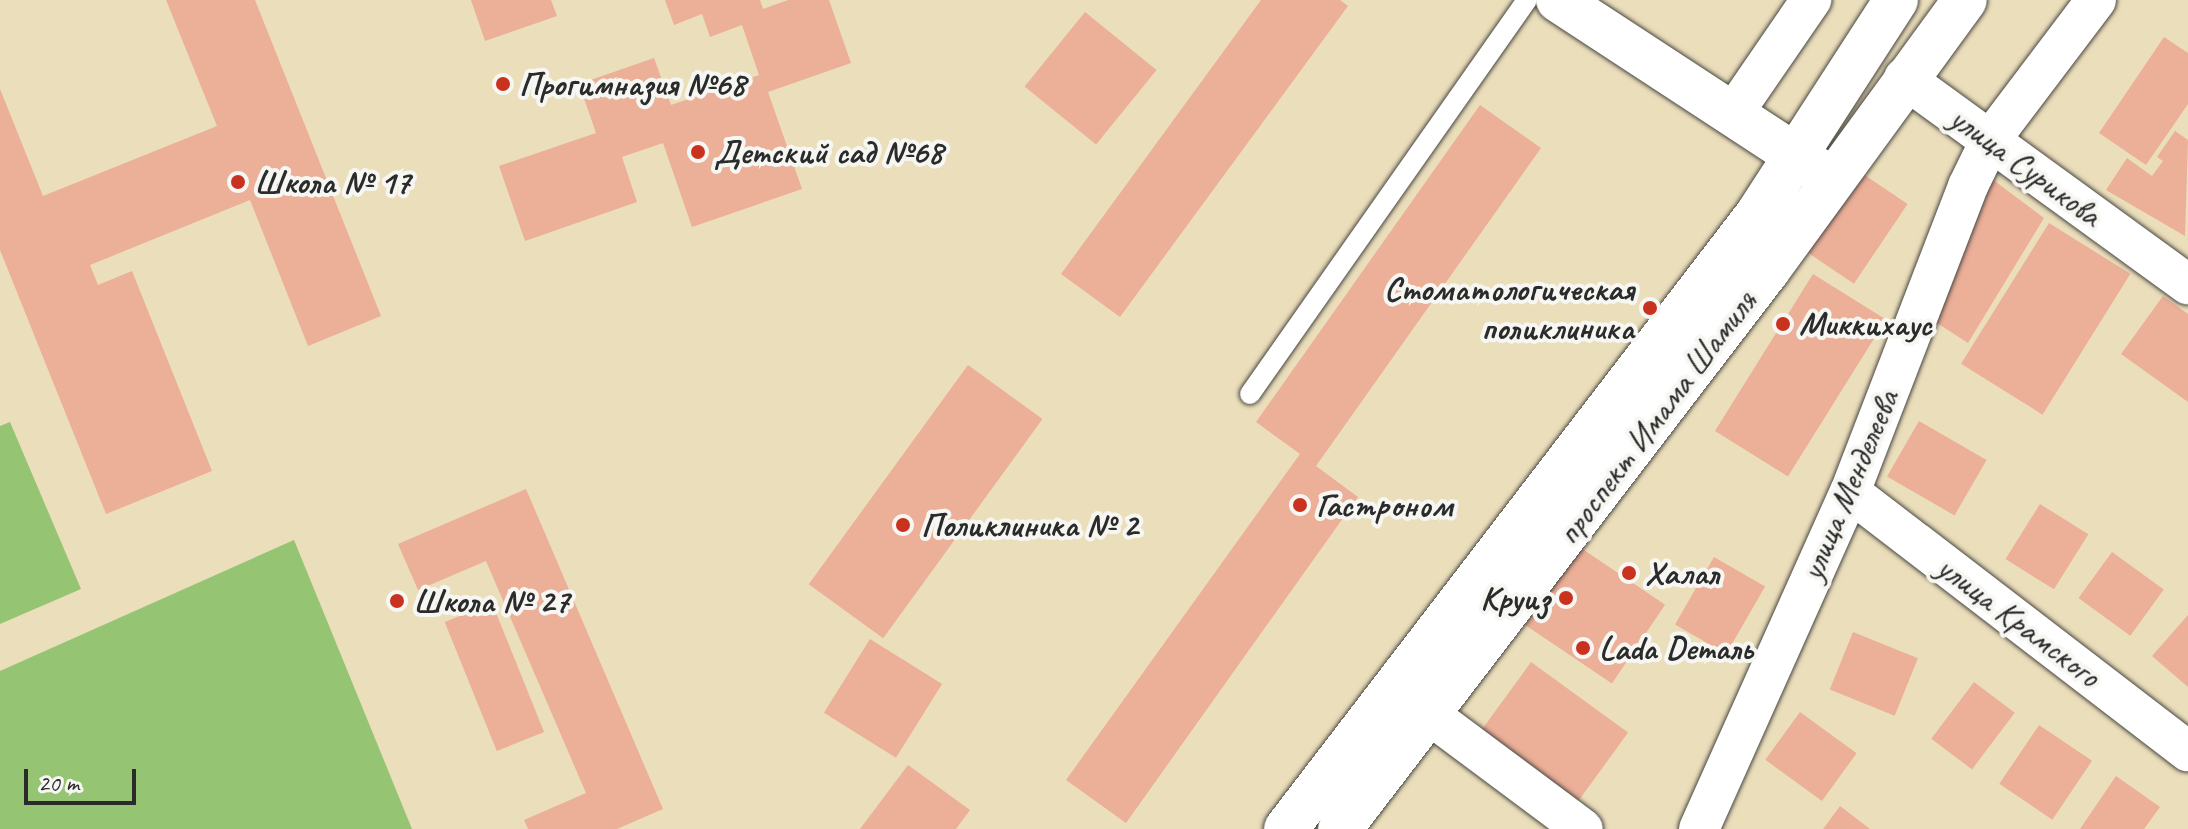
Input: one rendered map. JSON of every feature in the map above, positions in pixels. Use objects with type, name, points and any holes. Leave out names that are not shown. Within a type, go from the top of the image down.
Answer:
[{"type":"main road","points":[[1558,0],[1834,180]]},
{"type":"main road","name":"проспект Имама Шамиля","points":[[1286,829],[1757,215],[1896,0]]},
{"type":"main road","name":"проспект Имама Шамиля","points":[[1340,829],[1834,180],[1904,78],[1965,0]]},
{"type":"main road","name":"улица Сурикова","points":[[1867,46],[1904,78]]},
{"type":"street","points":[[1732,115],[1811,0]]},
{"type":"street","name":"улица Менделеева","points":[[1699,829],[1850,492],[1991,139],[2096,0]]},
{"type":"street","name":"улица Сурикова","points":[[1904,78],[2188,284]]},
{"type":"street","name":"улица Крамского","points":[[1850,492],[2188,751]]},
{"type":"street","points":[[1394,688],[1583,829]]},
{"type":"lane","points":[[1250,394],[1527,0]]},
{"type":"green space","points":[[10,422],[81,589],[0,624],[0,426]]},
{"type":"green space","points":[[294,540],[412,829],[0,829],[0,671]]},
{"type":"building","points":[[166,0],[255,0],[381,316],[308,346],[250,200],[90,265],[98,285],[132,271],[212,471],[106,514],[0,250],[0,89],[43,196],[217,126]]},
{"type":"building","points":[[471,0],[551,0],[557,16],[485,41]]},
{"type":"building","points":[[665,0],[760,0],[763,9],[788,0],[829,0],[851,63],[768,92],[802,189],[692,227],[663,143],[622,157],[637,202],[525,241],[499,166],[596,133],[579,84],[654,58],[671,105],[759,75],[742,25],[710,37],[702,14],[674,25]]},
{"type":"building","points":[[1261,0],[1340,0],[1348,6],[1120,317],[1061,274]]},
{"type":"building","points":[[1085,12],[1156,70],[1096,145],[1025,87]]},
{"type":"building","points":[[2164,37],[2188,53],[2188,104],[2146,165],[2099,133]]},
{"type":"building","points":[[1480,105],[1541,148],[1316,466],[1358,497],[1126,823],[1066,780],[1300,454],[1256,422]]},
{"type":"building","points":[[2175,131],[2188,140],[2185,236],[2106,190],[2127,158],[2152,176],[2163,161],[2157,157]]},
{"type":"building","points":[[1857,170],[1908,204],[1854,284],[1803,250]]},
{"type":"building","points":[[1992,179],[2044,218],[1968,343],[1926,316]]},
{"type":"building","points":[[2049,223],[2130,274],[2042,415],[1961,364]]},
{"type":"building","points":[[1813,274],[1886,320],[1788,476],[1715,431]]},
{"type":"building","points":[[2163,296],[2188,314],[2188,402],[2121,354]]},
{"type":"building","points":[[968,365],[1042,419],[883,638],[809,584]]},
{"type":"building","points":[[1919,421],[1987,460],[1955,515],[1887,476]]},
{"type":"building","points":[[526,489],[663,809],[617,829],[528,829],[524,820],[586,793],[486,561],[418,590],[398,544]]},
{"type":"building","points":[[2040,504],[2088,534],[2054,589],[2006,559]]},
{"type":"building","points":[[1578,546],[1665,605],[1612,683],[1525,625]]},
{"type":"building","points":[[2112,552],[2164,590],[2130,636],[2078,598]]},
{"type":"building","points":[[1714,557],[1765,587],[1726,654],[1675,625]]},
{"type":"building","points":[[492,603],[544,732],[497,751],[445,622]]},
{"type":"building","points":[[2188,615],[2188,687],[2152,656]]},
{"type":"building","points":[[1853,632],[1918,658],[1895,716],[1830,689]]},
{"type":"building","points":[[870,639],[942,684],[896,758],[824,713]]},
{"type":"building","points":[[1531,662],[1628,733],[1578,802],[1480,732]]},
{"type":"building","points":[[1974,682],[2015,713],[1972,769],[1931,739]]},
{"type":"building","points":[[1800,712],[1857,753],[1822,801],[1765,760]]},
{"type":"building","points":[[2039,725],[2092,761],[2052,820],[1999,784]]},
{"type":"building","points":[[908,765],[970,810],[956,829],[860,829]]},
{"type":"building","points":[[2116,776],[2160,807],[2144,829],[2080,829]]},
{"type":"building","points":[[1840,806],[1870,829],[1823,829]]},
{"type":"place","name":"Прогимназия №68","points":[[503,84]]},
{"type":"place","name":"Детский сад №68","points":[[698,152]]},
{"type":"place","name":"Школа № 17","points":[[238,182]]},
{"type":"place","name":"Стоматологическая поликлиника","points":[[1650,308]]},
{"type":"place","name":"Миккихаус","points":[[1783,324]]},
{"type":"place","name":"Гастроном","points":[[1300,505]]},
{"type":"place","name":"Поликлиника № 2","points":[[903,525]]},
{"type":"place","name":"Халал","points":[[1629,573]]},
{"type":"place","name":"Круиз","points":[[1566,598]]},
{"type":"place","name":"Школа № 27","points":[[397,601]]},
{"type":"place","name":"Lada Dеталь","points":[[1583,648]]}]
